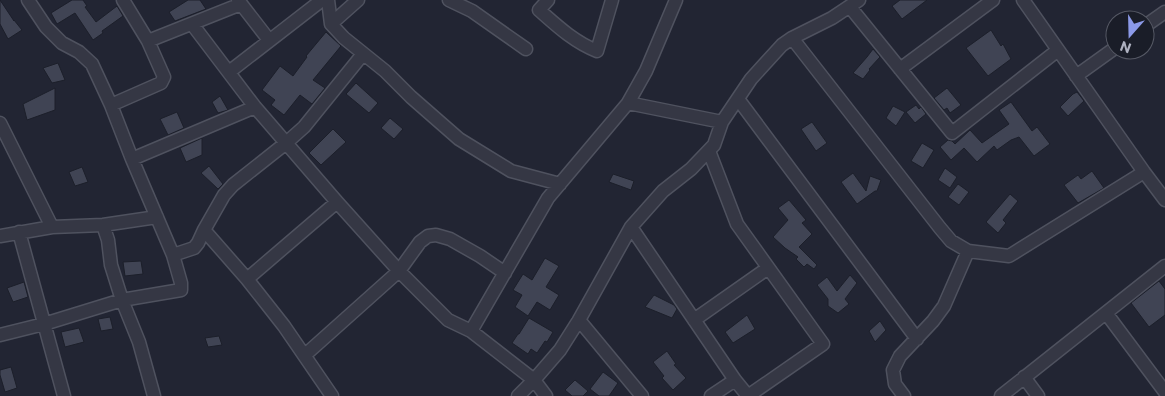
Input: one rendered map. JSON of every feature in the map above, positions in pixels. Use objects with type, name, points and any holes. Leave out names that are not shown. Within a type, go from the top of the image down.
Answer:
[{"type":"street","points":[[0,335],[44,324],[122,300],[181,290],[173,255],[92,64],[79,52],[62,44],[46,27],[28,0]]},
{"type":"street","points":[[111,105],[162,83],[164,77],[148,41],[123,0]]},
{"type":"street","points":[[229,72],[322,0]]},
{"type":"street","points":[[328,0],[331,24],[344,38],[385,72],[459,140],[511,172],[560,184]]},
{"type":"street","points":[[331,24],[358,0]]},
{"type":"street","points":[[450,0],[472,10],[526,49]]},
{"type":"street","points":[[548,0],[538,10],[563,31],[597,51],[612,0]]},
{"type":"street","points":[[471,331],[548,198],[628,103],[646,71],[676,0]]},
{"type":"street","points":[[900,70],[993,0]]},
{"type":"street","points":[[1023,0],[1165,200]]},
{"type":"street","points":[[148,41],[192,24],[239,2],[269,40]]},
{"type":"street","points":[[518,396],[560,350],[631,227],[663,191],[691,169],[714,145],[722,122],[751,79],[782,45],[792,38],[854,3],[900,70],[952,133],[1058,50]]},
{"type":"street","points":[[192,24],[255,107],[399,271],[448,320],[471,331],[534,380],[546,396]]},
{"type":"street","points":[[792,38],[940,228],[951,241],[968,251],[1009,256],[1144,172]]},
{"type":"street","points":[[173,255],[194,248],[224,195],[233,185],[304,127],[363,54]]},
{"type":"street","points":[[1076,76],[1105,55]]},
{"type":"street","points":[[738,99],[917,338]]},
{"type":"street","points":[[628,103],[722,122]]},
{"type":"street","points":[[132,159],[255,107]]},
{"type":"street","points":[[0,123],[52,227]]},
{"type":"street","points":[[631,227],[735,380],[748,396],[823,344],[737,224],[708,151]]},
{"type":"street","points":[[247,279],[337,202]]},
{"type":"street","points":[[0,236],[52,227],[103,225],[157,217]]},
{"type":"street","points":[[103,225],[108,240],[111,265],[122,300],[139,342],[154,396]]},
{"type":"street","points":[[204,230],[247,279],[305,355],[332,396]]},
{"type":"street","points":[[19,232],[64,396]]},
{"type":"street","points":[[305,355],[399,271],[420,242],[428,236],[436,235],[450,239],[505,273]]},
{"type":"street","points":[[904,396],[895,384],[893,370],[900,356],[933,321],[944,306],[968,251]]},
{"type":"street","points":[[1001,396],[1165,266]]},
{"type":"street","points":[[694,320],[768,268]]},
{"type":"street","points":[[1106,312],[1165,392]]},
{"type":"street","points":[[579,320],[642,396]]},
{"type":"street","points":[[1024,377],[1038,396]]},
{"type":"street","points":[[711,396],[735,380]]},
{"type":"building","points":[[0,0],[22,30],[8,39],[0,24]]},
{"type":"building","points":[[72,0],[83,0],[87,6],[85,7],[96,22],[117,6],[123,16],[93,40],[75,13],[57,24],[51,13]]},
{"type":"building","points":[[188,0],[200,0],[206,9],[175,21],[169,12]]},
{"type":"building","points":[[900,0],[927,0],[902,19],[892,6]]},
{"type":"building","points":[[991,30],[1001,46],[1003,44],[1011,59],[988,76],[966,48]]},
{"type":"building","points":[[326,32],[341,46],[313,80],[325,88],[312,104],[300,95],[284,115],[271,105],[275,100],[262,90],[280,66],[293,76],[306,56]]},
{"type":"building","points":[[873,49],[880,57],[863,79],[853,73]]},
{"type":"building","points":[[58,63],[65,80],[52,83],[43,68]]},
{"type":"building","points":[[356,83],[378,103],[369,113],[346,94]]},
{"type":"building","points":[[55,88],[55,110],[27,120],[23,104]]},
{"type":"building","points":[[947,88],[961,105],[950,113],[947,108],[944,110],[934,98]]},
{"type":"building","points":[[1077,92],[1084,101],[1068,116],[1060,107]]},
{"type":"building","points":[[220,96],[228,110],[218,113],[212,102]]},
{"type":"building","points":[[1011,102],[1032,131],[1037,127],[1050,144],[1034,156],[1019,137],[997,150],[994,146],[977,162],[964,148],[951,160],[940,147],[948,140],[955,144],[970,130],[982,143],[1009,124],[999,110]]},
{"type":"building","points":[[916,105],[919,109],[921,107],[926,114],[915,123],[906,112]]},
{"type":"building","points":[[893,106],[905,112],[896,126],[886,118]]},
{"type":"building","points":[[177,112],[184,128],[168,135],[160,119]]},
{"type":"building","points":[[390,118],[403,129],[394,139],[381,128]]},
{"type":"building","points":[[812,122],[827,143],[816,151],[801,129]]},
{"type":"building","points":[[333,129],[346,142],[321,165],[309,153]]},
{"type":"building","points":[[202,138],[202,155],[186,162],[180,148]]},
{"type":"building","points":[[922,143],[934,150],[923,168],[911,161]]},
{"type":"building","points":[[209,166],[223,184],[218,189],[201,173]]},
{"type":"building","points":[[82,167],[88,182],[75,186],[69,172]]},
{"type":"building","points":[[945,168],[957,177],[950,188],[938,180]]},
{"type":"building","points":[[1092,171],[1104,188],[1078,203],[1064,185],[1078,175],[1081,179]]},
{"type":"building","points":[[853,173],[866,191],[870,176],[881,180],[877,191],[857,204],[841,182]]},
{"type":"building","points":[[613,174],[634,181],[631,190],[609,182]]},
{"type":"building","points":[[958,184],[969,192],[959,205],[948,197]]},
{"type":"building","points":[[1010,194],[1018,201],[1003,220],[1006,223],[998,233],[986,222]]},
{"type":"building","points":[[789,200],[806,220],[802,223],[812,234],[799,247],[817,265],[814,269],[807,264],[804,267],[796,259],[798,257],[773,237],[788,220],[778,208]]},
{"type":"building","points":[[545,258],[559,266],[546,287],[559,295],[550,310],[537,302],[528,316],[515,307],[522,295],[513,290],[523,274],[532,280]]},
{"type":"building","points":[[141,261],[143,274],[125,276],[123,262]]},
{"type":"building","points":[[850,275],[857,283],[845,299],[849,304],[838,313],[828,306],[828,299],[817,285],[827,277],[837,291]]},
{"type":"building","points":[[1159,281],[1165,289],[1165,315],[1149,327],[1131,303]]},
{"type":"building","points":[[24,282],[28,297],[13,302],[7,288]]},
{"type":"building","points":[[654,295],[674,305],[677,309],[672,318],[645,307]]},
{"type":"building","points":[[747,315],[755,329],[733,343],[725,332]]},
{"type":"building","points":[[110,317],[113,329],[101,331],[98,319]]},
{"type":"building","points":[[529,318],[553,332],[537,353],[531,349],[528,354],[512,343]]},
{"type":"building","points":[[880,321],[886,330],[875,342],[869,331]]},
{"type":"building","points":[[79,328],[84,342],[65,347],[61,332]]},
{"type":"building","points":[[219,336],[222,345],[208,347],[205,338]]},
{"type":"building","points":[[667,351],[676,364],[674,365],[686,378],[673,390],[662,378],[664,376],[653,362]]},
{"type":"building","points":[[11,367],[17,388],[5,392],[0,370]]},
{"type":"building","points":[[603,372],[618,383],[609,396],[599,396],[590,389]]},
{"type":"building","points":[[575,380],[588,391],[583,396],[572,396],[565,390]]}]
